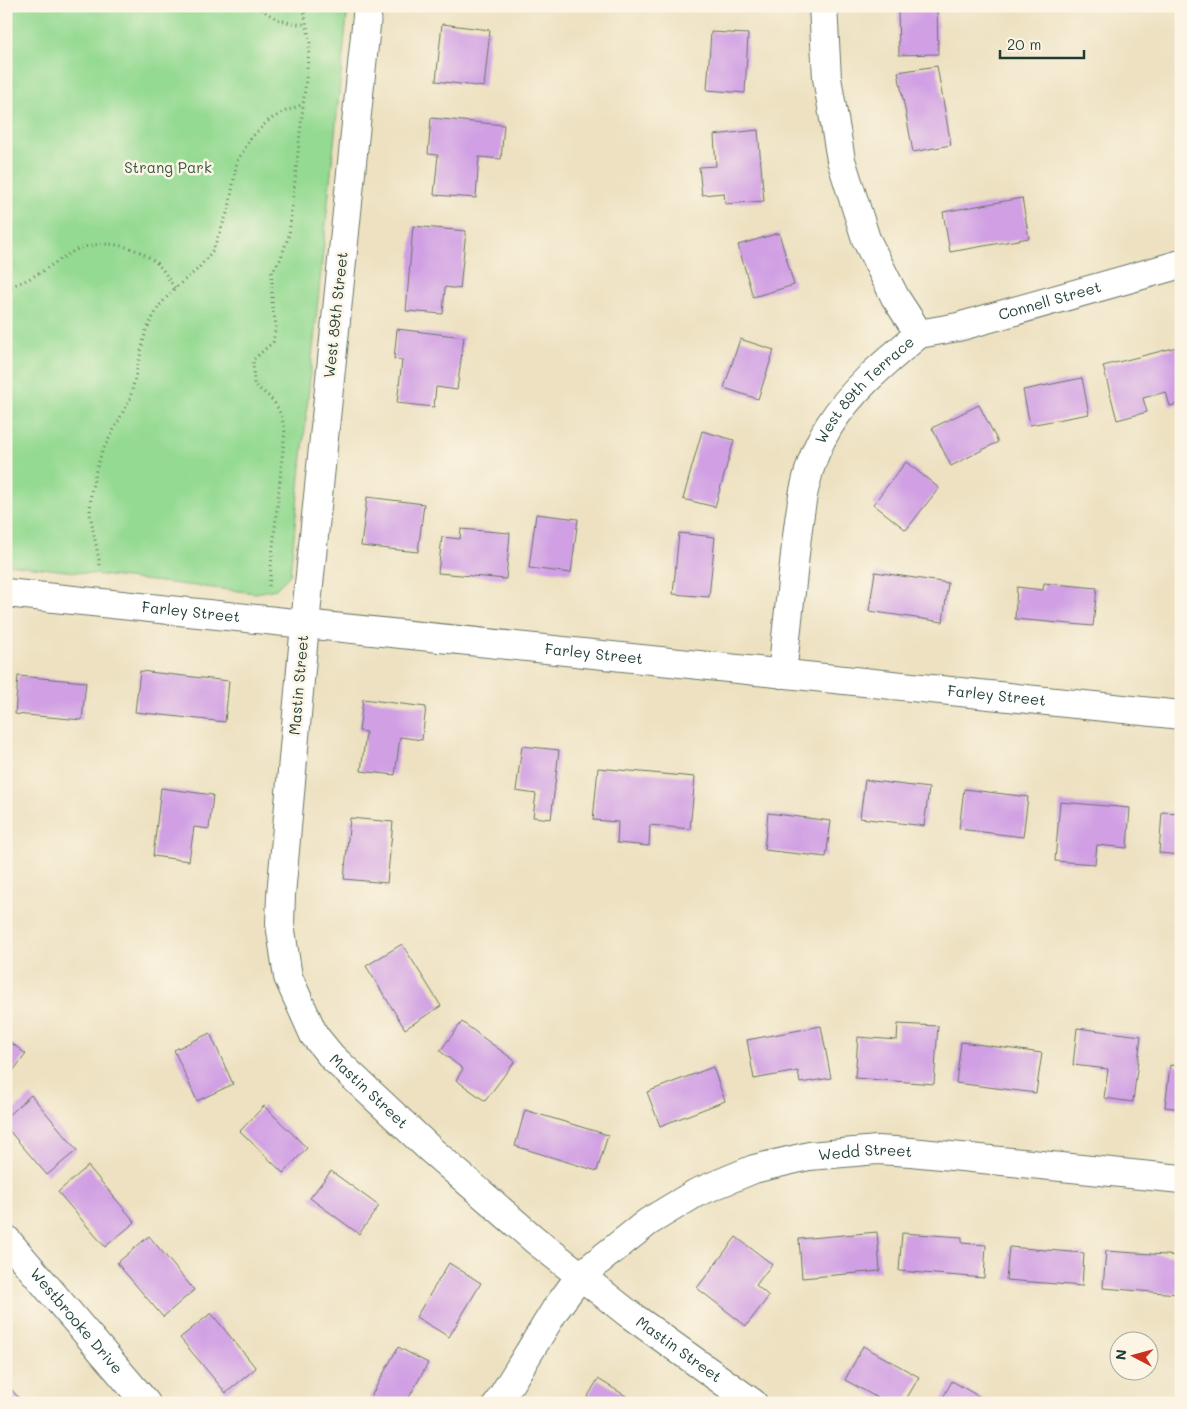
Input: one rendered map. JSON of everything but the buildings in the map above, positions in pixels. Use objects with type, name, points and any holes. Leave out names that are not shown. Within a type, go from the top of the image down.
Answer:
[{"type":"street","name":"West 89th Street","points":[[305,624],[368,6]]},
{"type":"street","name":"West 89th Terrace","points":[[782,674],[800,507],[809,467],[829,426],[845,404],[882,365],[919,334],[895,297],[866,239],[841,160],[827,78],[823,6]]},
{"type":"street","name":"Connell Street","points":[[919,334],[958,327],[1181,264]]},
{"type":"street","name":"Farley Street","points":[[6,593],[1181,715]]},
{"type":"street","name":"Mastin Street","points":[[305,624],[280,895],[280,924],[288,977],[314,1035],[332,1057],[431,1150],[535,1240],[629,1314],[753,1403]]},
{"type":"street","name":"Wedd Street","points":[[581,1275],[648,1222],[696,1193],[754,1169],[809,1156],[877,1150],[911,1152],[1181,1179]]},
{"type":"street","name":"Westbrooke Drive","points":[[6,1239],[146,1403]]},
{"type":"street","points":[[498,1403],[556,1310],[581,1275]]},
{"type":"path","points":[[257,6],[275,19],[287,24],[306,24]]},
{"type":"path","points":[[269,586],[285,430],[281,413],[272,398],[254,385],[253,360],[273,342],[276,325],[272,304],[272,272],[280,260],[290,235],[310,42],[303,6]]},
{"type":"path","points":[[100,564],[90,514],[91,493],[102,452],[130,399],[146,330],[159,306],[175,288],[198,269],[213,250],[229,208],[237,161],[251,138],[269,120],[304,104]]},
{"type":"path","points":[[6,287],[26,281],[75,251],[90,246],[106,244],[130,248],[150,258],[161,268],[175,288]]},
{"type":"green space","name":"Strang Park","points":[[6,6],[348,6],[290,575],[276,589],[256,593],[6,564]]}]
